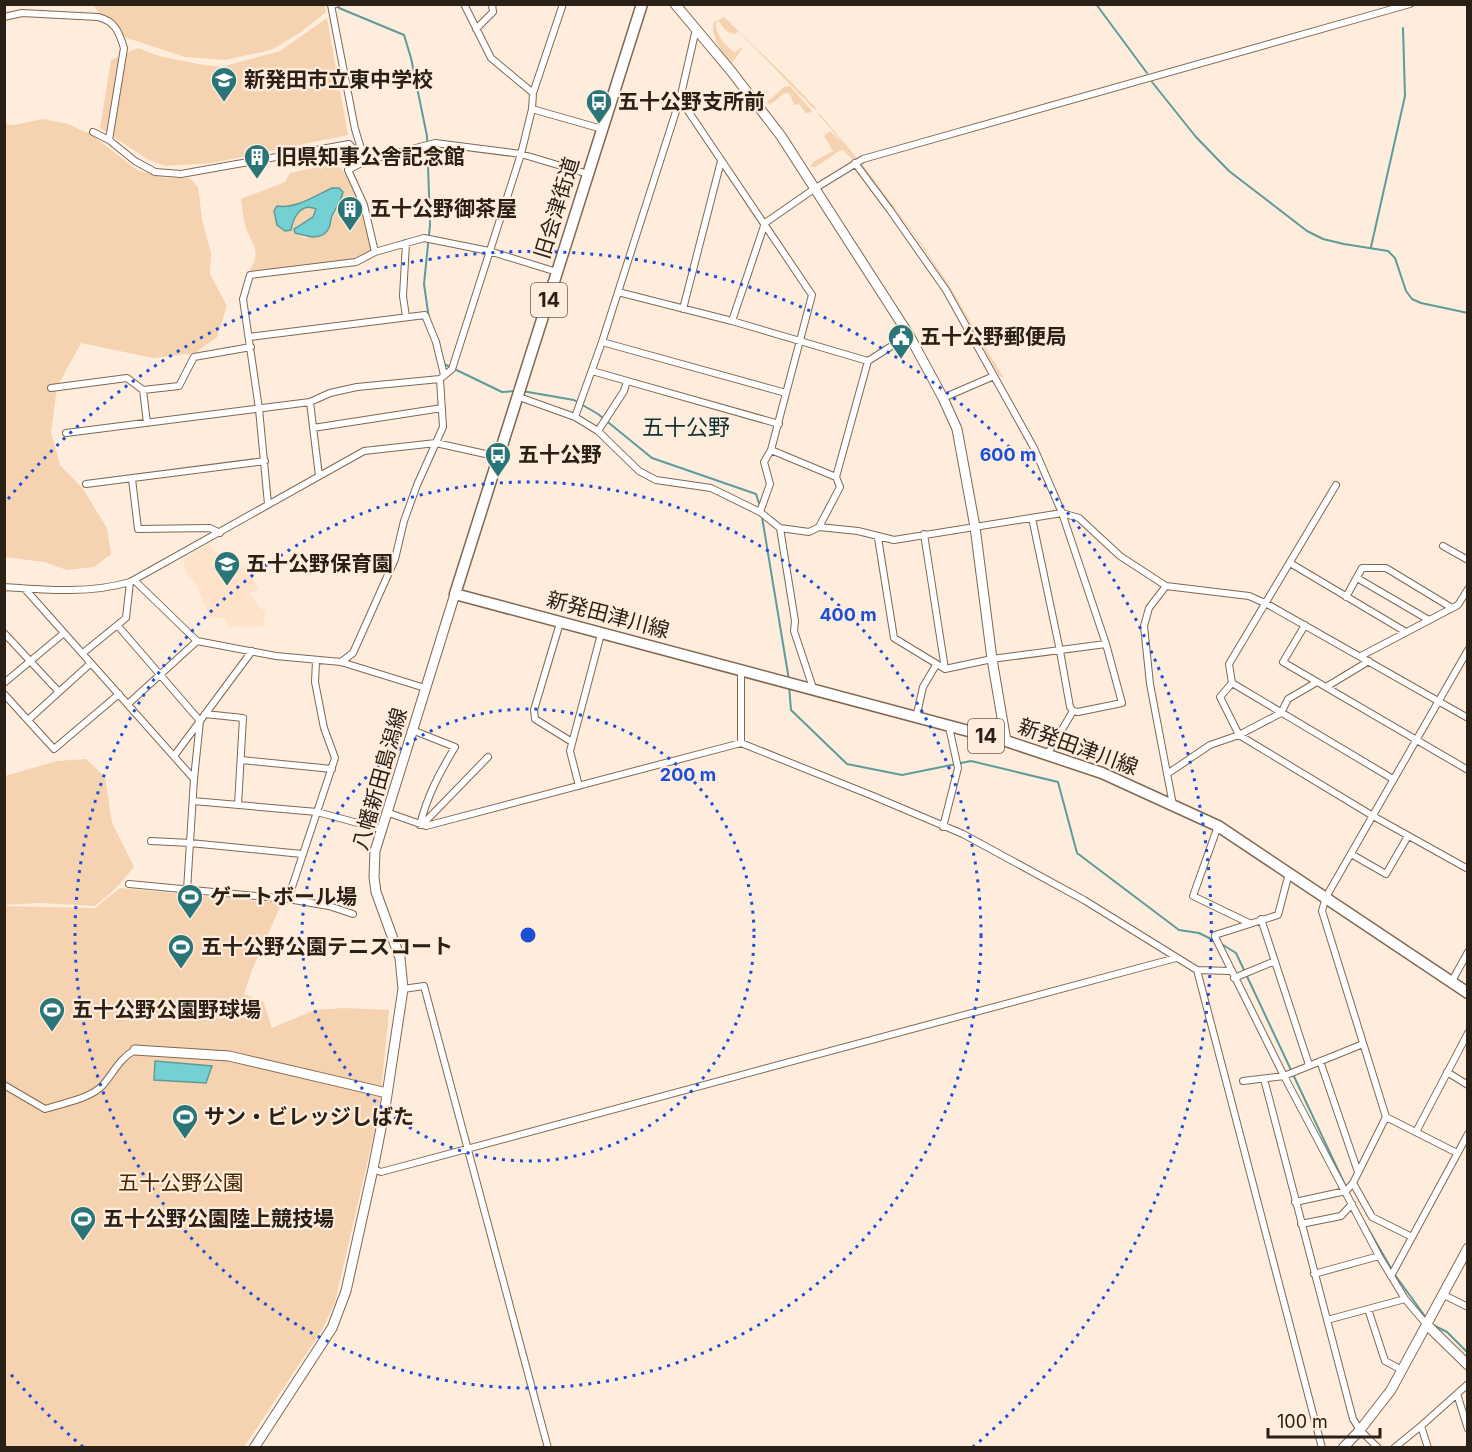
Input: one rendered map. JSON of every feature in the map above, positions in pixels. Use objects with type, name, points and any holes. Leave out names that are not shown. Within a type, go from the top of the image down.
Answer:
[{"type":"main road","name":"旧会津街道","points":[[455,594],[642,4]]},
{"type":"main road","name":"新発田津川線","points":[[455,594],[1006,741],[1102,773],[1218,826],[1467,993]]},
{"type":"street","points":[[336,4],[331,5],[356,129],[365,161]]},
{"type":"street","points":[[464,4],[491,58],[532,93]]},
{"type":"street","points":[[476,29],[493,12],[492,4]]},
{"type":"street","points":[[66,433],[310,402],[330,393],[357,387],[442,377],[452,369],[521,154],[532,109],[532,93],[563,4]]},
{"type":"street","points":[[675,4],[781,136],[909,334],[944,398],[957,429],[975,526],[992,659],[1006,741]]},
{"type":"street","points":[[732,321],[765,223],[855,164],[870,157],[981,125],[1235,56],[1410,4]]},
{"type":"street","points":[[4,16],[22,13],[98,17],[108,20],[114,26],[120,34],[124,48],[109,140]]},
{"type":"street","points":[[575,417],[602,342],[680,99],[696,29]]},
{"type":"street","points":[[680,99],[812,295],[771,450],[764,462],[770,484],[760,512]]},
{"type":"street","points":[[532,109],[602,129]]},
{"type":"street","points":[[93,132],[109,140],[135,161],[155,172],[181,174],[349,144],[365,161]]},
{"type":"street","points":[[375,252],[364,206],[348,170],[365,161],[435,143],[521,154],[588,174]]},
{"type":"street","points":[[683,309],[721,160]]},
{"type":"street","points":[[855,164],[946,290],[1034,448],[1062,513],[1106,644],[1122,703],[1073,711]]},
{"type":"street","points":[[268,504],[259,409],[243,298],[250,275],[356,262],[375,252],[424,238],[489,251],[558,272]]},
{"type":"street","points":[[406,243],[403,296],[406,317]]},
{"type":"street","points":[[618,292],[732,321],[868,361]]},
{"type":"street","points":[[249,337],[425,315],[436,342],[442,377],[443,427],[404,521],[395,559],[353,653],[341,662]]},
{"type":"street","points":[[819,527],[840,488],[836,477],[868,361],[909,334]]},
{"type":"street","points":[[602,342],[786,393]]},
{"type":"street","points":[[51,388],[127,378],[143,390],[179,386],[194,357],[251,347]]},
{"type":"street","points":[[592,371],[778,424]]},
{"type":"street","points":[[944,398],[994,376]]},
{"type":"street","points":[[598,430],[624,391],[627,381]]},
{"type":"street","points":[[143,390],[147,423]]},
{"type":"street","points":[[519,397],[575,417],[598,430],[639,471],[656,480],[711,488],[760,512],[780,528],[809,532],[819,527],[858,531],[878,538],[894,540],[1062,513],[1079,518],[1120,556],[1166,586],[1249,596],[1361,656],[1467,718]]},
{"type":"street","points":[[310,402],[319,476]]},
{"type":"street","points":[[314,428],[442,408]]},
{"type":"street","points":[[4,587],[54,591],[112,587],[132,581],[364,451],[436,443],[499,457]]},
{"type":"street","points":[[771,450],[836,477]]},
{"type":"street","points":[[86,484],[265,461]]},
{"type":"street","points":[[132,479],[138,529],[210,528],[220,533]]},
{"type":"street","points":[[1336,485],[1230,664],[1232,683],[1220,697],[1239,735],[1373,816],[1467,869]]},
{"type":"street","points":[[1032,518],[1070,707],[1073,711]]},
{"type":"street","points":[[780,528],[795,621],[794,631],[814,691]]},
{"type":"street","points":[[924,534],[945,669]]},
{"type":"street","points":[[878,538],[894,638],[936,665],[945,669],[992,659],[1106,644]]},
{"type":"street","points":[[1443,546],[1467,560]]},
{"type":"street","points":[[1290,563],[1406,633]]},
{"type":"street","points":[[1346,597],[1362,568],[1386,568],[1452,608]]},
{"type":"street","points":[[1357,578],[1429,620]]},
{"type":"street","points":[[132,581],[197,641],[276,656],[341,662],[425,688]]},
{"type":"street","points":[[83,653],[126,618],[132,581]]},
{"type":"street","points":[[1166,586],[1149,608],[1144,626],[1150,684],[1173,806]]},
{"type":"street","points":[[25,588],[194,778]]},
{"type":"street","points":[[1361,656],[1458,605],[1467,589]]},
{"type":"street","name":"八幡新田島潟線","points":[[254,1448],[332,1328],[346,1291],[373,1169],[403,988],[400,958],[376,892],[375,851],[455,594]]},
{"type":"street","points":[[560,623],[534,710],[535,718],[572,742]]},
{"type":"street","points":[[1305,625],[1283,662],[1467,770]]},
{"type":"street","points":[[118,626],[200,721],[187,890]]},
{"type":"street","points":[[4,633],[60,692]]},
{"type":"street","points":[[4,683],[64,633]]},
{"type":"street","points":[[579,786],[570,751],[601,634]]},
{"type":"street","points":[[128,704],[197,641]]},
{"type":"street","points":[[1295,1202],[1346,1191],[1353,1183],[1386,1117],[1322,911],[1326,897],[1467,650]]},
{"type":"street","points":[[174,756],[252,651]]},
{"type":"street","points":[[288,899],[335,758],[324,728],[315,682],[316,661]]},
{"type":"street","points":[[1326,687],[1369,661]]},
{"type":"street","points":[[28,720],[91,663]]},
{"type":"street","points":[[1460,664],[1467,669]]},
{"type":"street","points":[[916,718],[923,687],[936,665]]},
{"type":"street","points":[[741,671],[741,743]]},
{"type":"street","points":[[1167,774],[1210,745],[1239,735],[1281,713],[1288,699],[1317,682]]},
{"type":"street","points":[[1232,683],[1393,779]]},
{"type":"street","points":[[4,694],[54,749],[119,694]]},
{"type":"street","points":[[1047,755],[1073,711]]},
{"type":"street","points":[[205,714],[243,718],[238,805]]},
{"type":"street","points":[[943,826],[958,768],[949,727]]},
{"type":"street","points":[[412,730],[455,747],[436,779],[423,810],[421,825]]},
{"type":"street","points":[[386,812],[426,826],[741,743],[963,834],[1084,900],[1197,970],[1230,971]]},
{"type":"street","points":[[421,825],[488,757]]},
{"type":"street","points":[[241,760],[332,769]]},
{"type":"street","points":[[193,801],[317,812],[380,829]]},
{"type":"street","points":[[1218,826],[1193,896],[1249,923]]},
{"type":"street","points":[[1351,854],[1386,874],[1408,836]]},
{"type":"street","points":[[151,841],[302,854]]},
{"type":"street","points":[[1289,872],[1278,915],[1215,935],[1216,941],[1379,1256],[1406,1299],[1427,1325],[1467,1365]]},
{"type":"street","points":[[129,884],[288,899],[329,906],[352,914]]},
{"type":"street","points":[[1261,919],[1309,1065]]},
{"type":"street","points":[[1452,981],[1467,952]]},
{"type":"street","points":[[373,1169],[381,1172],[1176,958]]},
{"type":"street","points":[[1234,978],[1275,962]]},
{"type":"street","points":[[1197,970],[1322,1448]]},
{"type":"street","points":[[403,988],[424,987],[548,1448]]},
{"type":"street","points":[[1416,1132],[1467,1033]]},
{"type":"street","points":[[1244,1082],[1284,1076],[1363,1044]]},
{"type":"street","points":[[4,1085],[45,1109],[93,1093],[125,1055],[135,1050],[229,1056],[387,1093]]},
{"type":"street","points":[[1320,1061],[1358,1172]]},
{"type":"street","points":[[1447,1072],[1467,1085]]},
{"type":"street","points":[[1264,1079],[1353,1419],[1360,1430],[1378,1448]]},
{"type":"street","points":[[1386,1117],[1457,1153]]},
{"type":"street","points":[[1391,1276],[1467,1134]]},
{"type":"street","points":[[1353,1183],[1372,1217],[1412,1237]]},
{"type":"street","points":[[1301,1224],[1341,1216],[1352,1204]]},
{"type":"street","points":[[1343,1448],[1391,1390],[1444,1295],[1467,1248]]},
{"type":"street","points":[[1314,1274],[1379,1256]]},
{"type":"street","points":[[1444,1295],[1467,1307]]},
{"type":"street","points":[[1327,1320],[1406,1299]]},
{"type":"street","points":[[1368,1309],[1385,1361],[1402,1370]]},
{"type":"street","points":[[1394,1448],[1467,1384]]},
{"type":"street","points":[[1457,1394],[1467,1429]]},
{"type":"street","points":[[1421,1426],[1428,1448]]},
{"type":"shaded area","name":"五十公野保育園","points":[[210,543],[215,552],[225,556],[234,564],[237,563],[241,568],[247,565],[254,575],[252,577],[259,588],[250,594],[260,608],[266,611],[263,627],[230,627],[224,618],[210,618],[196,585],[186,572],[183,560]]},
{"type":"green space","points":[[325,4],[326,12],[301,32],[271,50],[225,60],[185,57],[124,37],[103,18],[93,5]]},
{"type":"green space","points":[[724,17],[788,79],[816,108],[815,110],[738,31],[736,34],[728,32],[719,21],[716,27],[724,43],[734,52],[743,47],[732,63],[728,60],[713,32],[714,22]]},
{"type":"green space","name":"新発田市立東中学校","points":[[327,18],[348,135],[212,163],[165,166],[149,160],[100,128],[111,60],[138,48],[159,56],[221,67],[280,51]]},
{"type":"green space","points":[[790,86],[812,111],[806,113],[799,104],[794,105],[790,94],[786,93],[776,101],[769,104],[767,102],[784,87]]},
{"type":"green space","points":[[819,113],[858,159],[854,161],[843,150],[816,167],[810,167],[813,162],[833,151],[824,136],[830,131],[844,144]]},
{"type":"green space","points":[[43,119],[68,124],[92,135],[137,170],[164,178],[190,178],[198,187],[202,219],[211,253],[210,274],[227,306],[217,337],[195,353],[153,358],[81,343],[57,387],[51,432],[60,465],[83,489],[107,528],[111,554],[94,567],[67,570],[44,562],[5,557],[4,124],[14,125]]},
{"type":"green space","points":[[335,163],[356,192],[371,250],[353,259],[250,270],[254,263],[255,251],[245,224],[241,199],[285,182],[290,173]],"holes":[[[332,188],[343,192],[329,230],[305,238],[295,233],[298,225],[313,217],[316,208],[302,209],[296,216],[291,230],[277,206],[299,204]]]},
{"type":"green space","points":[[862,164],[920,241],[952,290],[1003,377],[1000,377],[952,292],[916,237]]},
{"type":"green space","points":[[86,759],[105,777],[112,823],[134,867],[114,890],[95,906],[39,903],[5,905],[5,776],[57,761]]},
{"type":"green space","name":"五十公野公園","points":[[120,888],[281,905],[252,970],[244,994],[263,1001],[272,1028],[315,1010],[343,1008],[389,1010],[379,1112],[335,1302],[322,1330],[244,1447],[5,1447],[5,906],[95,908]]},
{"type":"water","points":[[332,188],[339,188],[343,192],[329,228],[322,235],[314,237],[295,233],[294,229],[313,217],[316,209],[311,207],[299,212],[291,230],[285,231],[277,225],[274,211],[277,206],[298,204]]},
{"type":"water","points":[[155,1061],[212,1066],[206,1083],[154,1080]]},
{"type":"waterway","points":[[1096,4],[1147,73]]},
{"type":"waterway","points":[[339,8],[404,35],[411,58],[427,136],[430,225],[424,284],[429,319]]},
{"type":"waterway","points":[[1371,247],[1405,96],[1403,28]]},
{"type":"waterway","points":[[1152,82],[1196,137],[1229,171],[1307,231],[1323,239],[1388,251],[1395,258],[1406,291],[1412,299],[1468,313]]},
{"type":"waterway","points":[[444,364],[502,392],[516,391]]},
{"type":"waterway","points":[[522,391],[574,400],[598,414],[652,458],[756,494],[760,506]]},
{"type":"waterway","points":[[762,517],[789,680]]},
{"type":"waterway","points":[[789,686],[791,710],[847,764],[902,775],[971,761],[1058,782],[1077,853],[1179,930],[1199,933],[1215,941]]},
{"type":"waterway","points":[[1220,943],[1236,953],[1347,1189]]},
{"type":"waterway","points":[[1362,1218],[1392,1270]]},
{"type":"waterway","points":[[1395,1275],[1427,1319]]},
{"type":"waterway","points":[[1433,1325],[1447,1332],[1468,1353]]},
{"type":"place","name":"新発田市立東中学校","points":[[224,103]]},
{"type":"place","name":"五十公野支所前","points":[[599,125]]},
{"type":"place","name":"旧県知事公舎記念館","points":[[257,180]]},
{"type":"place","name":"五十公野御茶屋","points":[[350,232]]},
{"type":"place","name":"五十公野郵便局","points":[[901,360]]},
{"type":"place","name":"五十公野","points":[[498,478]]},
{"type":"place","name":"五十公野保育園","points":[[227,587]]},
{"type":"place","name":"ゲートボール場","points":[[190,920]]},
{"type":"place","name":"五十公野公園テニスコート","points":[[181,970]]},
{"type":"place","name":"五十公野公園野球場","points":[[52,1033]]},
{"type":"place","name":"サン・ビレッジしばた","points":[[185,1140]]},
{"type":"place","name":"五十公野公園陸上競技場","points":[[83,1242]]},
{"type":"district","name":"五十公野","points":[[686,427]]}]
